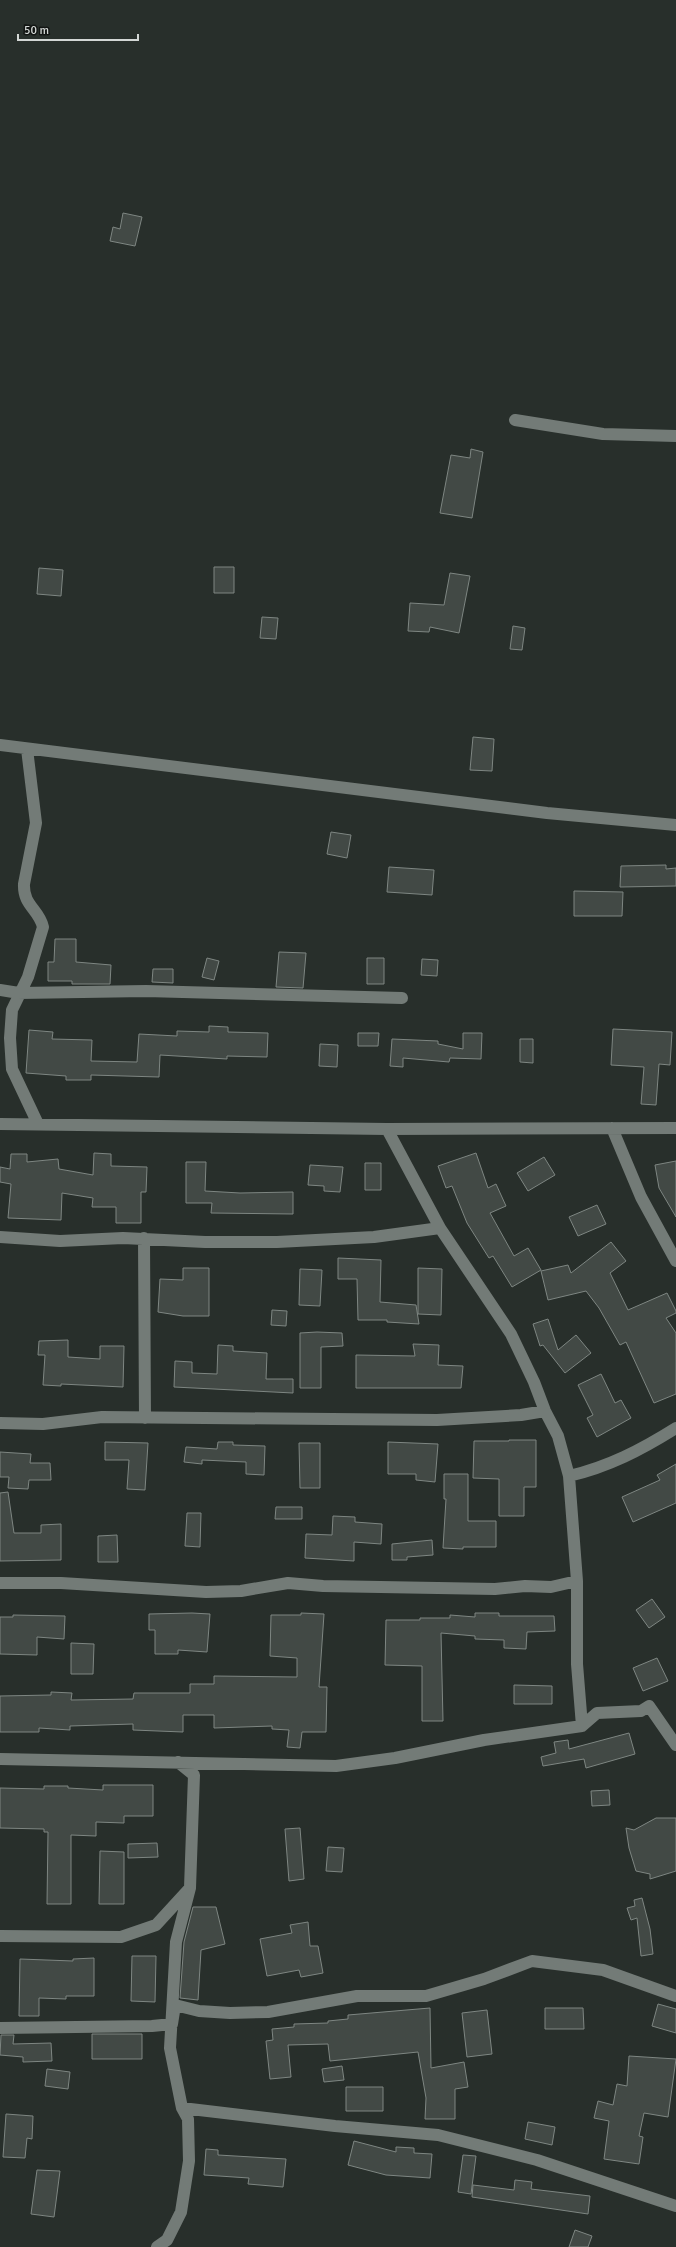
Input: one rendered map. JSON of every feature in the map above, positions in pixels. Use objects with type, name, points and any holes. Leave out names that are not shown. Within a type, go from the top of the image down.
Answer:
[{"type":"street","points":[[515,420],[603,434],[676,436]]},
{"type":"street","points":[[0,745],[27,749],[60,751],[546,813],[676,824]]},
{"type":"street","points":[[27,749],[36,823],[24,884],[24,895],[28,904],[41,919],[43,927],[28,977],[12,1010],[10,1038],[12,1069],[38,1124]]},
{"type":"street","points":[[0,990],[19,993],[146,991],[402,998]]},
{"type":"street","points":[[0,1124],[387,1129],[676,1128]]},
{"type":"street","points":[[612,1128],[641,1197],[676,1261]]},
{"type":"street","points":[[387,1129],[440,1228],[511,1334],[534,1382],[545,1411],[558,1436],[568,1476],[577,1582],[576,1626],[582,1726]]},
{"type":"street","points":[[0,1237],[60,1241],[144,1238],[205,1242],[277,1242],[382,1236],[440,1228]]},
{"type":"street","points":[[144,1238],[145,1418]]},
{"type":"street","points":[[0,1423],[43,1424],[102,1417],[437,1420],[521,1415],[545,1411]]},
{"type":"street","points":[[568,1476],[610,1465],[634,1454],[676,1428]]},
{"type":"street","points":[[0,1582],[61,1583],[206,1592],[241,1591],[288,1583],[323,1586],[494,1589],[525,1586],[551,1587],[577,1582]]},
{"type":"street","points":[[0,1760],[73,1760],[118,1763],[178,1762],[336,1766],[395,1758],[484,1740],[582,1726],[597,1713],[641,1711],[649,1706],[676,1746]]},
{"type":"street","points":[[163,2245],[181,2212],[189,2161],[188,2118],[182,2108],[170,2048],[176,1942],[190,1888],[194,1775],[178,1762]]},
{"type":"street","points":[[0,1936],[121,1938],[156,1925],[190,1888]]},
{"type":"street","points":[[172,2024],[175,2005],[199,2011],[230,2013],[268,2012],[357,1996],[426,1996],[484,1979],[532,1961],[603,1970],[676,1996]]},
{"type":"street","points":[[0,2028],[152,2026],[172,2024]]},
{"type":"street","points":[[182,2108],[335,2126],[438,2135],[537,2160],[676,2206]]},
{"type":"building","points":[[123,213],[142,217],[135,246],[110,241],[113,227],[120,229]]},
{"type":"building","points":[[471,449],[483,452],[472,518],[440,513],[451,455],[470,458]]},
{"type":"building","points":[[214,567],[234,567],[234,593],[214,593]]},
{"type":"building","points":[[39,568],[63,570],[61,596],[37,594]]},
{"type":"building","points":[[450,573],[470,576],[459,633],[430,627],[429,632],[408,631],[410,603],[444,605]]},
{"type":"building","points":[[262,617],[278,618],[276,639],[260,638]]},
{"type":"building","points":[[513,626],[525,628],[522,650],[510,649]]},
{"type":"building","points":[[473,737],[494,739],[492,771],[470,770]]},
{"type":"building","points":[[331,832],[351,835],[347,858],[327,854]]},
{"type":"building","points":[[666,865],[666,869],[676,868],[676,886],[620,887],[621,866]]},
{"type":"building","points":[[389,867],[434,870],[432,895],[387,892]]},
{"type":"building","points":[[574,891],[623,892],[622,916],[574,916]]},
{"type":"building","points":[[55,939],[76,939],[76,962],[111,965],[110,984],[72,984],[72,981],[48,981],[48,962],[54,962]]},
{"type":"building","points":[[279,952],[306,953],[303,988],[276,987]]},
{"type":"building","points":[[207,958],[219,961],[214,980],[202,977]]},
{"type":"building","points":[[367,958],[384,958],[384,984],[367,984]]},
{"type":"building","points":[[422,959],[438,960],[437,976],[421,975]]},
{"type":"building","points":[[153,969],[173,969],[173,983],[152,982]]},
{"type":"building","points":[[209,1026],[228,1027],[228,1032],[268,1033],[267,1057],[227,1056],[227,1059],[160,1055],[159,1077],[91,1075],[91,1080],[66,1080],[66,1076],[26,1073],[29,1030],[53,1032],[52,1039],[92,1040],[91,1061],[137,1062],[139,1034],[177,1036],[177,1031],[209,1032]]},
{"type":"building","points":[[613,1029],[672,1032],[670,1065],[659,1064],[656,1105],[641,1104],[644,1067],[611,1065]]},
{"type":"building","points":[[358,1033],[379,1033],[378,1046],[358,1046]]},
{"type":"building","points":[[463,1033],[482,1033],[481,1059],[450,1058],[449,1062],[403,1058],[403,1067],[390,1066],[392,1039],[438,1041],[438,1044],[463,1049]]},
{"type":"building","points":[[520,1039],[533,1039],[533,1063],[520,1062]]},
{"type":"building","points":[[320,1044],[338,1045],[337,1067],[319,1066]]},
{"type":"building","points":[[94,1153],[111,1154],[111,1166],[147,1167],[146,1192],[141,1192],[141,1223],[116,1223],[116,1207],[92,1207],[93,1198],[62,1193],[61,1220],[8,1218],[11,1184],[0,1182],[0,1167],[10,1169],[11,1154],[27,1154],[27,1162],[58,1159],[59,1169],[93,1175]]},
{"type":"building","points":[[476,1153],[488,1188],[496,1184],[506,1206],[490,1213],[514,1256],[528,1248],[541,1270],[512,1287],[493,1256],[489,1258],[467,1223],[452,1186],[446,1188],[438,1166]]},
{"type":"building","points":[[544,1157],[555,1175],[528,1191],[517,1173]]},
{"type":"building","points":[[676,1161],[676,1217],[659,1188],[655,1165]]},
{"type":"building","points":[[186,1162],[206,1162],[205,1191],[240,1193],[293,1192],[293,1214],[211,1213],[212,1203],[186,1203]]},
{"type":"building","points":[[365,1163],[381,1163],[381,1190],[365,1190]]},
{"type":"building","points":[[310,1165],[343,1167],[340,1192],[324,1191],[324,1186],[308,1185]]},
{"type":"building","points":[[597,1205],[606,1224],[578,1236],[569,1217]]},
{"type":"building","points":[[611,1242],[626,1261],[610,1273],[628,1310],[667,1293],[676,1311],[676,1313],[666,1318],[676,1333],[676,1394],[654,1403],[626,1342],[620,1345],[599,1308],[586,1291],[548,1300],[541,1271],[568,1265],[571,1273]]},
{"type":"building","points":[[338,1258],[381,1260],[380,1302],[416,1305],[419,1324],[387,1322],[387,1320],[358,1320],[357,1279],[338,1279]]},
{"type":"building","points":[[183,1268],[209,1268],[209,1316],[183,1316],[158,1312],[160,1279],[183,1280]]},
{"type":"building","points":[[418,1268],[442,1269],[441,1315],[418,1314]]},
{"type":"building","points":[[300,1269],[322,1270],[320,1306],[299,1305]]},
{"type":"building","points":[[272,1310],[287,1311],[286,1326],[271,1325]]},
{"type":"building","points":[[548,1319],[558,1350],[576,1335],[591,1353],[565,1373],[543,1345],[540,1346],[533,1324]]},
{"type":"building","points":[[300,1333],[342,1333],[343,1346],[321,1347],[321,1388],[300,1388]]},
{"type":"building","points":[[68,1340],[68,1357],[100,1359],[100,1346],[124,1346],[123,1387],[61,1384],[61,1386],[43,1385],[45,1355],[38,1355],[39,1341]]},
{"type":"building","points":[[413,1344],[439,1345],[438,1365],[463,1366],[461,1388],[356,1388],[356,1355],[415,1356]]},
{"type":"building","points":[[218,1345],[233,1346],[233,1351],[267,1353],[266,1379],[293,1379],[293,1393],[174,1387],[175,1361],[192,1362],[192,1373],[217,1374]]},
{"type":"building","points":[[601,1374],[615,1403],[621,1400],[631,1418],[597,1437],[587,1418],[593,1415],[578,1385]]},
{"type":"building","points":[[536,1440],[536,1487],[524,1487],[524,1516],[499,1516],[499,1479],[473,1478],[474,1441]]},
{"type":"building","points":[[105,1442],[148,1443],[145,1490],[127,1489],[129,1460],[105,1460]]},
{"type":"building","points":[[218,1442],[233,1442],[233,1445],[265,1446],[264,1475],[246,1474],[246,1462],[202,1460],[202,1464],[184,1462],[186,1447],[217,1449]]},
{"type":"building","points":[[388,1442],[438,1444],[435,1482],[416,1480],[416,1474],[388,1474]]},
{"type":"building","points":[[299,1443],[320,1443],[320,1488],[300,1488]]},
{"type":"building","points":[[0,1452],[31,1454],[30,1463],[50,1463],[51,1480],[29,1480],[28,1489],[8,1488],[9,1477],[0,1477]]},
{"type":"building","points":[[676,1464],[676,1503],[633,1522],[622,1497],[660,1480],[657,1475]]},
{"type":"building","points":[[444,1474],[468,1474],[468,1521],[496,1521],[496,1547],[463,1547],[463,1549],[443,1548],[446,1499],[444,1499]]},
{"type":"building","points":[[8,1492],[14,1533],[41,1533],[41,1525],[61,1524],[61,1560],[0,1561],[0,1493]]},
{"type":"building","points":[[276,1507],[302,1507],[302,1519],[275,1519]]},
{"type":"building","points":[[187,1513],[201,1513],[200,1547],[185,1546]]},
{"type":"building","points":[[333,1516],[355,1517],[355,1522],[382,1524],[381,1544],[354,1542],[354,1561],[305,1558],[306,1534],[332,1535]]},
{"type":"building","points":[[117,1535],[118,1562],[98,1562],[98,1536]]},
{"type":"building","points":[[432,1540],[433,1555],[407,1557],[407,1560],[392,1560],[392,1544]]},
{"type":"building","points":[[652,1599],[665,1617],[649,1628],[636,1610]]},
{"type":"building","points":[[301,1613],[324,1614],[319,1687],[327,1687],[326,1732],[302,1732],[300,1748],[287,1747],[289,1730],[272,1729],[272,1726],[214,1728],[214,1715],[183,1715],[183,1732],[133,1730],[133,1724],[70,1726],[70,1730],[39,1728],[39,1732],[0,1732],[0,1696],[51,1695],[51,1692],[72,1693],[71,1700],[133,1699],[134,1693],[190,1693],[190,1684],[214,1684],[214,1676],[297,1677],[297,1658],[270,1656],[271,1615],[301,1615]]},
{"type":"building","points":[[475,1613],[499,1613],[499,1616],[554,1616],[555,1631],[527,1632],[526,1649],[504,1648],[504,1640],[475,1639],[475,1636],[441,1633],[443,1721],[422,1721],[422,1666],[385,1665],[386,1620],[450,1618],[450,1615],[475,1617]]},
{"type":"building","points":[[149,1614],[210,1614],[207,1652],[178,1650],[178,1654],[155,1654],[155,1630],[149,1630]]},
{"type":"building","points":[[13,1615],[65,1616],[64,1639],[37,1637],[37,1655],[0,1654],[0,1617],[13,1617]]},
{"type":"building","points":[[71,1643],[94,1644],[93,1674],[71,1674]]},
{"type":"building","points":[[657,1658],[668,1681],[643,1691],[633,1668]]},
{"type":"building","points":[[514,1685],[552,1686],[552,1704],[514,1704]]},
{"type":"building","points":[[629,1733],[635,1754],[586,1768],[584,1759],[543,1766],[541,1757],[556,1753],[554,1742],[568,1740],[569,1749]]},
{"type":"building","points":[[103,1785],[153,1785],[153,1816],[124,1816],[124,1823],[96,1822],[96,1836],[71,1835],[71,1904],[47,1904],[48,1832],[44,1832],[44,1829],[0,1828],[0,1788],[44,1789],[44,1786],[68,1786],[68,1788],[103,1790]]},
{"type":"building","points":[[609,1790],[610,1805],[592,1806],[591,1791]]},
{"type":"building","points":[[656,1818],[676,1818],[676,1871],[650,1879],[650,1874],[636,1871],[629,1848],[626,1828],[634,1830]]},
{"type":"building","points":[[300,1828],[304,1879],[289,1881],[285,1829]]},
{"type":"building","points":[[157,1843],[158,1857],[128,1858],[128,1844]]},
{"type":"building","points":[[328,1847],[344,1848],[342,1872],[326,1871]]},
{"type":"building","points":[[100,1851],[124,1852],[124,1904],[99,1904]]},
{"type":"building","points":[[642,1898],[650,1929],[653,1954],[641,1956],[637,1918],[631,1920],[627,1908],[635,1906],[634,1900]]},
{"type":"building","points":[[193,1907],[216,1907],[225,1944],[201,1950],[198,2000],[180,1998],[184,1942]]},
{"type":"building","points":[[308,1922],[310,1946],[318,1946],[323,1973],[301,1977],[299,1970],[267,1976],[260,1939],[292,1933],[290,1925]]},
{"type":"building","points":[[132,1956],[156,1956],[155,2002],[131,2001]]},
{"type":"building","points":[[94,1958],[94,1996],[66,1996],[66,1999],[39,1998],[39,2016],[19,2016],[20,1959],[73,1961],[73,1959]]},
{"type":"building","points":[[658,2004],[676,2009],[676,2033],[652,2026]]},
{"type":"building","points":[[430,2008],[431,2068],[464,2062],[468,2087],[455,2089],[455,2119],[425,2119],[426,2098],[418,2052],[330,2061],[328,2044],[288,2045],[291,2077],[270,2079],[266,2041],[273,2040],[272,2029],[294,2027],[294,2024],[328,2023],[328,2021],[348,2019],[348,2015]]},
{"type":"building","points":[[545,2008],[583,2008],[584,2029],[545,2029]]},
{"type":"building","points":[[487,2010],[492,2054],[467,2057],[462,2013]]},
{"type":"building","points":[[92,2034],[142,2034],[142,2059],[92,2059]]},
{"type":"building","points":[[1,2035],[14,2035],[13,2044],[51,2043],[52,2061],[23,2062],[23,2057],[0,2055]]},
{"type":"building","points":[[629,2056],[676,2059],[668,2117],[644,2113],[639,2136],[643,2137],[639,2164],[604,2159],[609,2121],[594,2118],[598,2101],[613,2105],[617,2084],[627,2086]]},
{"type":"building","points":[[342,2066],[344,2080],[324,2082],[322,2069]]},
{"type":"building","points":[[47,2069],[70,2072],[68,2089],[45,2086]]},
{"type":"building","points":[[346,2087],[383,2087],[383,2111],[346,2111]]},
{"type":"building","points":[[6,2114],[33,2116],[32,2139],[27,2138],[25,2158],[3,2157]]},
{"type":"building","points":[[528,2122],[555,2127],[552,2145],[525,2139]]},
{"type":"building","points":[[354,2141],[396,2152],[396,2147],[414,2148],[414,2153],[432,2154],[430,2178],[386,2175],[348,2165]]},
{"type":"building","points":[[206,2149],[218,2150],[218,2155],[286,2159],[283,2187],[248,2184],[249,2178],[204,2175]]},
{"type":"building","points":[[463,2155],[476,2156],[471,2194],[458,2192]]},
{"type":"building","points":[[37,2170],[60,2171],[54,2217],[31,2214]]},
{"type":"building","points":[[515,2180],[532,2182],[531,2189],[590,2196],[588,2214],[472,2197],[473,2185],[514,2190]]},
{"type":"building","points":[[575,2230],[592,2236],[588,2247],[569,2247]]}]
